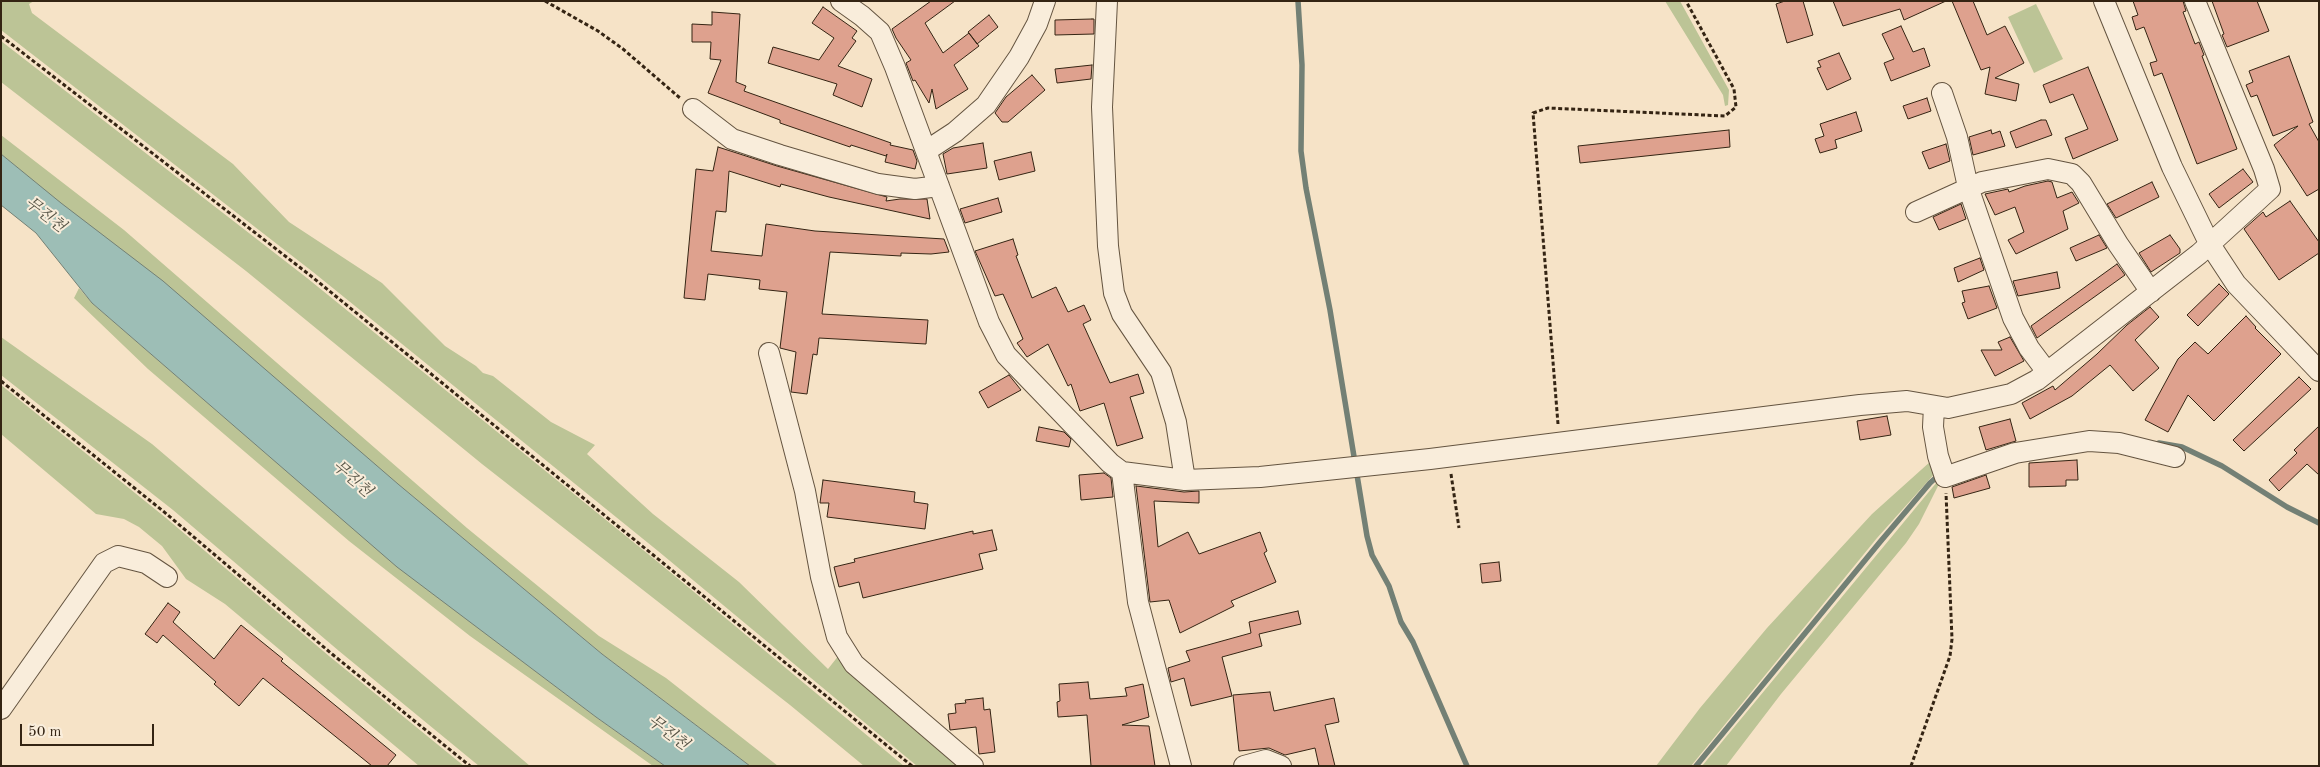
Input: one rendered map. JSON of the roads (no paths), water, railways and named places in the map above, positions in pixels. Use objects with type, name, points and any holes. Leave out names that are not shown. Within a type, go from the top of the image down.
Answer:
[{"type":"street","points":[[841,1],[880,32],[896,67],[989,322],[1006,355],[1110,463],[1122,472],[1185,480],[1260,477],[1355,467],[1860,405],[1907,401],[1948,408],[2011,394],[2047,372],[2151,292],[2199,254],[2270,189],[2264,169],[2194,1]]},
{"type":"street","points":[[926,151],[955,132],[986,105],[1019,57],[1037,24],[1044,1]]},
{"type":"street","points":[[1107,1],[1102,107],[1108,246],[1114,293],[1122,314],[1161,372],[1176,422],[1185,480]]},
{"type":"street","points":[[2104,1],[2172,167],[2209,243],[2236,284],[2319,370]]},
{"type":"street","points":[[1942,92],[1957,137],[1968,187],[2013,318],[2029,348],[2047,372]]},
{"type":"street","points":[[692,109],[732,139],[780,155],[878,184],[915,189],[939,186]]},
{"type":"street","points":[[1916,212],[1982,182],[2048,170],[2072,174],[2081,183],[2102,219],[2151,292]]},
{"type":"street","points":[[769,353],[804,491],[821,578],[837,637],[854,664],[973,766]]},
{"type":"street","points":[[1934,406],[1933,427],[1943,473],[2015,453],[2089,441],[2119,443],[2175,457]]},
{"type":"street","points":[[1122,472],[1138,602],[1181,766]]},
{"type":"street","points":[[1,709],[104,563],[118,556],[146,563],[167,577]]},
{"type":"street","points":[[1244,766],[1266,760],[1281,766]]},
{"type":"water","name":"무진천","points":[[1,154],[61,203],[163,281],[398,484],[602,654],[750,766],[665,766],[596,717],[397,567],[92,303],[36,233],[1,205]]},
{"type":"waterway","points":[[1298,1],[1302,65],[1301,151],[1306,188],[1330,310],[1367,536],[1372,555],[1389,586],[1401,622],[1413,642],[1467,766]]},
{"type":"waterway","points":[[2159,443],[2182,447],[2222,466],[2287,507],[2319,523]]},
{"type":"waterway","points":[[1696,766],[1880,542],[1930,483],[1940,474]]}]
